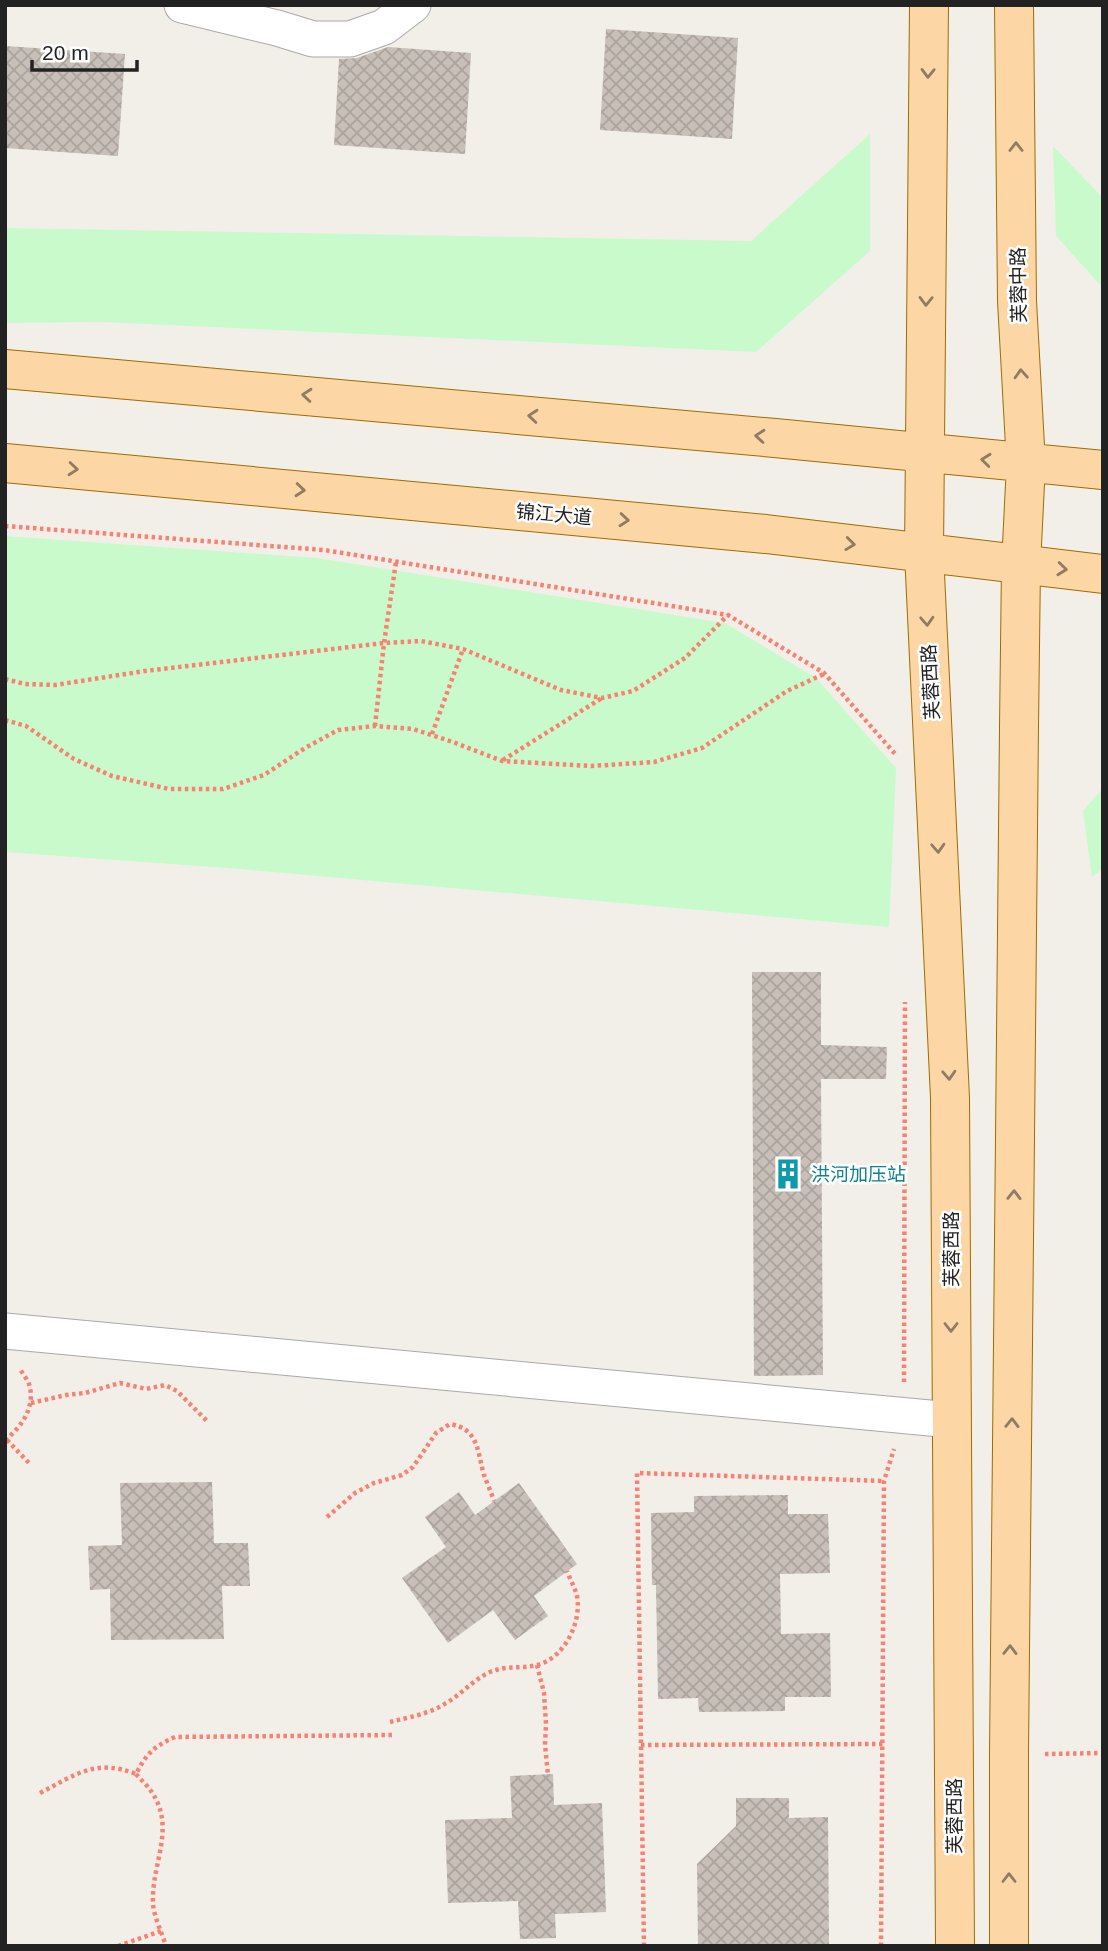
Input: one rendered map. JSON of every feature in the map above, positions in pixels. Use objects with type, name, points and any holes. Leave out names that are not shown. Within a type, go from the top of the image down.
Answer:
[{"type":"main road","points":[[924,553],[929,5]]},
{"type":"main road","name":"芙蓉中路","points":[[1014,5],[1017,300],[1026,464],[1021,565]]},
{"type":"main road","points":[[5,369],[1103,470]]},
{"type":"main road","name":"锦江大道","points":[[5,463],[752,532],[1103,573]]},
{"type":"main road","name":"芙蓉西路","points":[[924,553],[950,1098],[955,1946]]},
{"type":"main road","points":[[1009,1946],[1021,565]]},
{"type":"street","points":[[182,5],[313,39],[361,35],[384,27],[413,5]]},
{"type":"street","points":[[5,1331],[951,1420]]},
{"type":"path","points":[[5,526],[324,550],[728,615],[824,673],[906,766]]},
{"type":"path","points":[[375,726],[396,562]]},
{"type":"path","points":[[502,761],[602,698],[633,691],[685,658],[728,615]]},
{"type":"path","points":[[5,679],[25,684],[55,685],[145,671],[421,640],[463,649],[561,690],[602,698]]},
{"type":"path","points":[[432,734],[463,649]]},
{"type":"path","points":[[5,720],[26,726],[74,759],[112,776],[169,789],[223,789],[264,775],[338,730],[375,726],[413,729],[432,734],[502,761],[591,766],[654,762],[702,748],[787,691],[824,673]]},
{"type":"path","points":[[881,1946],[884,1481],[904,1417],[905,1000]]},
{"type":"path","points":[[18,1365],[29,1384],[31,1403],[22,1423],[6,1440],[29,1463]]},
{"type":"path","points":[[31,1403],[66,1395],[85,1394],[120,1383],[146,1389],[165,1385],[177,1391],[206,1421]]},
{"type":"path","points":[[327,1517],[355,1493],[374,1483],[402,1475],[413,1467],[436,1433],[450,1424],[463,1426],[473,1437],[494,1501]]},
{"type":"path","points":[[644,1946],[637,1474],[884,1481]]},
{"type":"path","points":[[390,1722],[421,1715],[446,1703],[492,1671],[511,1666],[537,1665],[548,1661],[561,1650],[570,1636],[576,1617],[577,1597],[567,1571]]},
{"type":"path","points":[[537,1665],[544,1693],[548,1775]]},
{"type":"path","points":[[136,1774],[146,1754],[175,1737],[394,1735]]},
{"type":"path","points":[[641,1745],[883,1744]]},
{"type":"path","points":[[1009,1754],[1103,1753]]},
{"type":"path","points":[[40,1793],[97,1767],[120,1768],[136,1774],[152,1792],[161,1814],[164,1835],[153,1883],[153,1907],[166,1946]]},
{"type":"path","points":[[118,1946],[161,1931]]},
{"type":"green space","points":[[870,134],[870,251],[756,352],[102,322],[5,323],[5,228],[751,241]]},
{"type":"green space","points":[[1053,146],[1103,198],[1103,288],[1056,236]]},
{"type":"green space","points":[[5,536],[317,558],[725,623],[816,678],[896,768],[889,927],[240,869],[5,852]]},
{"type":"green space","points":[[1103,788],[1103,869],[1092,877],[1083,811]]},
{"type":"building","points":[[606,29],[738,38],[732,139],[600,130]]},
{"type":"building","points":[[5,46],[125,54],[118,156],[5,148]]},
{"type":"building","points":[[388,47],[471,53],[465,154],[334,145],[339,59],[357,58]]},
{"type":"building","name":"洪河加压站","points":[[752,972],[821,972],[821,1045],[887,1047],[886,1079],[821,1079],[823,1375],[754,1376]]},
{"type":"building","points":[[212,1482],[214,1543],[248,1543],[250,1586],[222,1586],[224,1639],[111,1640],[110,1589],[90,1590],[88,1546],[122,1545],[120,1483]]},
{"type":"building","points":[[519,1483],[577,1564],[534,1596],[548,1616],[515,1640],[493,1610],[448,1643],[402,1578],[446,1547],[425,1517],[459,1492],[475,1515]]},
{"type":"building","points":[[788,1495],[788,1514],[828,1514],[830,1573],[780,1574],[781,1634],[830,1633],[831,1697],[785,1697],[785,1711],[699,1712],[698,1698],[658,1699],[656,1585],[652,1585],[651,1513],[694,1512],[694,1496]]},
{"type":"building","points":[[553,1774],[554,1805],[602,1803],[606,1912],[555,1914],[556,1938],[520,1939],[518,1901],[448,1903],[445,1820],[512,1818],[510,1776]]},
{"type":"building","points":[[736,1798],[789,1798],[789,1818],[828,1817],[829,1946],[698,1946],[697,1864],[736,1826]]},
{"type":"place","name":"洪河加压站","points":[[788,1174]]}]
